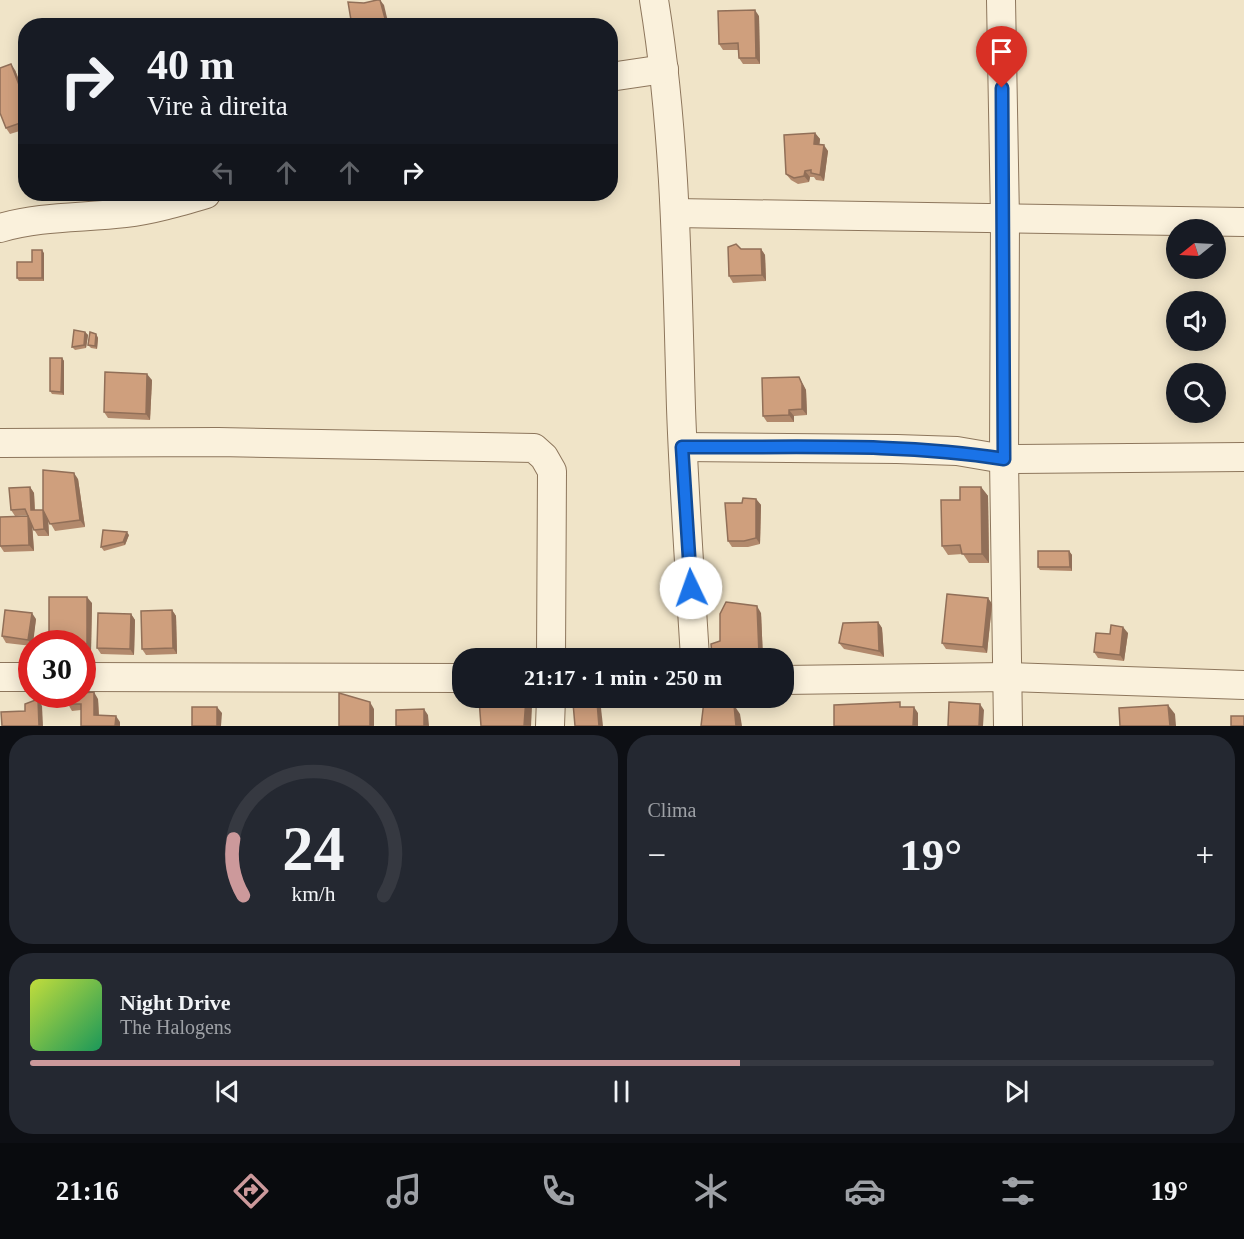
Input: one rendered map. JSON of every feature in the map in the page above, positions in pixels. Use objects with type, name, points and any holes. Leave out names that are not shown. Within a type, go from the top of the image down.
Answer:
[{"type":"street","points":[[654,0],[664,69],[675,213],[682,447],[694,648]]},
{"type":"street","points":[[1001,0],[1005,219],[1004,459],[1008,726]]},
{"type":"street","points":[[618,76],[664,69]]},
{"type":"street","points":[[0,228],[63,217],[125,213],[184,201]]},
{"type":"street","points":[[675,213],[1244,222]]},
{"type":"street","points":[[0,443],[218,441],[534,448],[544,457],[552,471],[551,648]]},
{"type":"street","points":[[682,447],[907,449],[957,451],[1004,459],[1244,457]]},
{"type":"street","points":[[0,677],[18,677]]},
{"type":"street","points":[[96,677],[452,678]]},
{"type":"street","points":[[794,680],[1007,677],[1244,685]]},
{"type":"street","points":[[550,726],[551,708]]},
{"type":"building","points":[[380,0],[385,18],[351,18],[348,2],[364,3]]},
{"type":"building","points":[[755,10],[756,58],[739,58],[738,43],[719,44],[718,11]]},
{"type":"building","points":[[11,64],[18,82],[18,124],[6,128],[0,113],[0,68]]},
{"type":"building","points":[[815,133],[814,144],[824,145],[820,175],[811,173],[811,170],[805,171],[804,176],[794,178],[786,174],[784,135]]},
{"type":"building","points":[[736,244],[741,249],[761,249],[762,275],[729,276],[728,247]]},
{"type":"building","points":[[32,250],[42,250],[42,278],[17,278],[17,262],[32,262]]},
{"type":"building","points":[[74,330],[85,332],[84,345],[72,347]]},
{"type":"building","points":[[90,332],[96,334],[95,346],[88,345]]},
{"type":"building","points":[[50,358],[62,358],[61,392],[50,391]]},
{"type":"building","points":[[105,372],[147,374],[146,414],[104,412]]},
{"type":"building","points":[[799,377],[802,384],[802,409],[789,410],[789,415],[763,416],[762,378]]},
{"type":"building","points":[[43,470],[74,473],[80,520],[50,524],[43,510]]},
{"type":"building","points":[[30,487],[31,510],[43,510],[44,529],[34,530],[25,509],[11,510],[9,488]]},
{"type":"building","points":[[960,487],[981,487],[982,554],[962,554],[960,545],[942,546],[941,500],[960,500]]},
{"type":"building","points":[[743,498],[756,499],[756,538],[728,541],[725,503],[742,503]]},
{"type":"building","points":[[28,516],[29,545],[0,546],[0,517]]},
{"type":"building","points":[[103,530],[127,532],[123,542],[101,547]]},
{"type":"building","points":[[1038,551],[1069,551],[1070,567],[1038,567]]},
{"type":"building","points":[[947,594],[988,598],[983,647],[942,643]]},
{"type":"building","points":[[49,597],[87,597],[87,630],[49,630]]},
{"type":"building","points":[[726,602],[757,606],[759,648],[711,648],[711,644],[720,641],[720,614]]},
{"type":"building","points":[[5,610],[32,613],[29,630],[18,630],[18,638],[2,636]]},
{"type":"building","points":[[172,610],[173,648],[142,649],[141,611]]},
{"type":"building","points":[[98,613],[131,614],[130,649],[97,648]]},
{"type":"building","points":[[878,622],[879,651],[839,643],[843,623]]},
{"type":"building","points":[[1111,625],[1123,627],[1120,655],[1094,652],[1096,633],[1110,634]]},
{"type":"building","points":[[339,693],[370,702],[370,726],[339,726]]},
{"type":"building","points":[[900,702],[900,707],[914,707],[913,726],[834,726],[834,705]]},
{"type":"building","points":[[949,702],[980,704],[979,726],[948,726]]},
{"type":"building","points":[[1168,705],[1170,726],[1120,726],[1119,708]]},
{"type":"building","points":[[192,707],[217,707],[217,726],[192,726]]},
{"type":"building","points":[[25,708],[38,708],[39,726],[2,726],[1,712],[25,711]]},
{"type":"building","points":[[81,708],[94,708],[94,715],[116,716],[115,726],[81,726]]},
{"type":"building","points":[[480,708],[525,708],[524,726],[481,726]]},
{"type":"building","points":[[573,708],[598,708],[599,726],[575,726]]},
{"type":"building","points":[[703,708],[734,708],[736,726],[701,726]]},
{"type":"building","points":[[424,709],[424,726],[396,726],[396,710]]},
{"type":"building","points":[[1231,716],[1244,716],[1244,726],[1231,726]]},
{"type":"route","points":[[691,588],[682,447],[957,451],[1004,459],[1005,219],[1002,88]]}]
